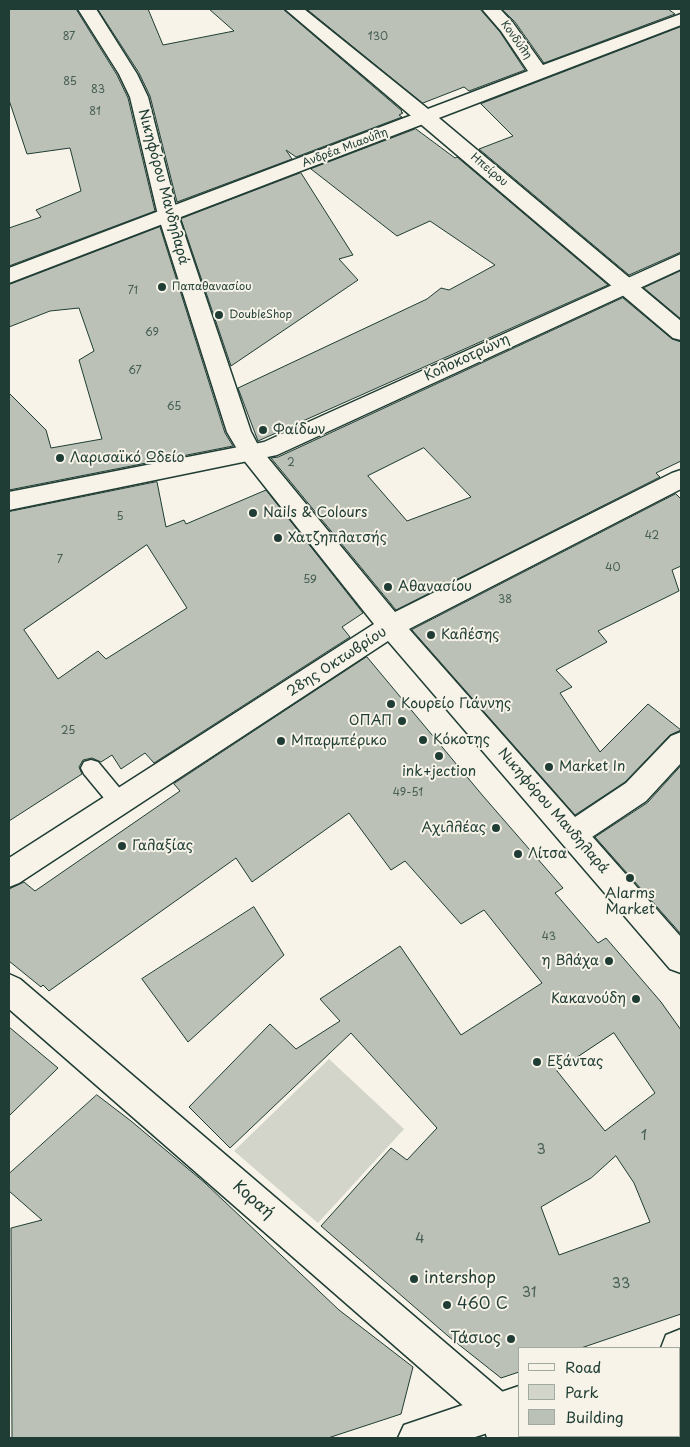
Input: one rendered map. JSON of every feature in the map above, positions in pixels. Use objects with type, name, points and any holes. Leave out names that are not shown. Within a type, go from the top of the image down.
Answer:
[{"type":"street","name":"Νικηφόρου Μανδηλαρά","points":[[87,9],[134,84],[139,97],[168,215],[239,432],[251,453],[391,626],[681,959]]},
{"type":"street","name":"Ηπείρου","points":[[294,9],[426,117],[681,333]]},
{"type":"street","name":"Κονδύλη","points":[[492,9],[539,73]]},
{"type":"street","name":"Ανδρέα Μιαούλη","points":[[9,276],[681,19]]},
{"type":"street","name":"Κολοκοτρώνη","points":[[9,501],[269,449],[681,261]]},
{"type":"street","name":"28ης Οκτωβρίου","points":[[9,874],[391,626],[681,479]]},
{"type":"street","points":[[573,834],[636,792],[681,744]]},
{"type":"street","name":"Κοραή","points":[[9,989],[508,1418]]},
{"type":"street","points":[[417,1438],[508,1418]]},
{"type":"lane","points":[[91,768],[120,803]]},
{"type":"green space","points":[[329,1059],[404,1129],[318,1223],[234,1151]]},
{"type":"building","points":[[9,9],[76,9],[117,75],[128,98],[155,211],[9,266],[9,228],[41,217],[36,210],[81,191],[70,148],[27,154],[9,100]]},
{"type":"building","points":[[98,9],[148,9],[163,45],[234,31],[209,9],[283,9],[402,111],[403,113],[399,115],[402,117],[296,157],[286,150],[292,159],[177,202],[150,96],[139,73]]},
{"type":"building","points":[[307,9],[480,9],[500,32],[525,70],[469,91],[464,87],[423,103]]},
{"type":"building","points":[[502,9],[668,9],[675,14],[544,63],[515,22]]},
{"type":"building","points":[[681,27],[681,252],[629,275],[479,149],[513,136],[481,104]]},
{"type":"building","points":[[416,129],[455,158],[457,157],[608,285],[258,441],[238,388],[427,299],[441,288],[449,290],[495,265],[430,221],[397,236],[311,169]]},
{"type":"building","points":[[301,173],[353,255],[339,259],[358,280],[231,366],[181,219]]},
{"type":"building","points":[[160,227],[225,433],[233,446],[9,490],[9,393],[46,430],[51,448],[102,439],[79,360],[94,351],[79,308],[50,311],[9,327],[9,285]]},
{"type":"building","points":[[681,271],[681,319],[644,288]]},
{"type":"building","points":[[623,298],[672,339],[681,342],[681,461],[656,473],[660,477],[396,610],[271,458],[278,457]],"holes":[[[424,448],[471,497],[407,521],[368,476]]]},
{"type":"building","points":[[157,482],[166,527],[184,520],[186,524],[266,490],[363,613],[342,627],[350,637],[154,763],[145,753],[121,769],[112,755],[101,762],[92,758],[83,760],[79,767],[82,774],[9,821],[9,512]],"holes":[[[147,545],[187,608],[106,659],[98,651],[58,679],[24,630]]]},
{"type":"building","points":[[676,494],[681,499],[681,566],[672,570],[679,591],[598,631],[607,642],[556,670],[572,687],[560,693],[600,752],[648,704],[681,730],[670,735],[625,782],[575,815],[412,630]]},
{"type":"building","points":[[367,657],[563,888],[555,893],[598,943],[606,938],[661,1002],[681,1030],[681,1314],[584,1347],[518,1347],[518,1372],[501,1378],[448,1336],[321,1226],[391,1148],[407,1160],[437,1128],[351,1033],[230,1148],[189,1107],[270,1024],[296,1049],[340,1021],[320,999],[400,946],[461,1035],[542,983],[484,910],[461,924],[405,861],[391,870],[349,813],[252,882],[236,858],[49,991],[43,985],[41,987],[9,961],[9,889],[24,882],[35,891],[180,791],[174,784]],"holes":[[[614,1033],[655,1093],[605,1131],[557,1071]],[[616,1156],[634,1183],[650,1222],[559,1255],[541,1207],[591,1178]]]},
{"type":"building","points":[[681,766],[681,934],[595,837],[647,803]]},
{"type":"building","points":[[254,907],[284,955],[188,1042],[142,979]]},
{"type":"building","points":[[9,1027],[58,1068],[9,1116]]},
{"type":"building","points":[[97,1095],[205,1183],[339,1310],[413,1367],[401,1414],[328,1438],[12,1438],[11,1228],[42,1220],[9,1191],[9,1174]]},
{"type":"place","name":"Παπαθανασίου","points":[[162,287]]},
{"type":"place","name":"DoubleShop","points":[[219,315]]},
{"type":"place","name":"Φαίδων","points":[[263,430]]},
{"type":"place","name":"Λαρισαϊκό Ωδείο","points":[[60,458]]},
{"type":"place","name":"Nails & Colours","points":[[253,513]]},
{"type":"place","name":"Χατζηπλατσής","points":[[278,538]]},
{"type":"place","name":"Αθανασίου","points":[[388,587]]},
{"type":"place","name":"Καλέσης","points":[[431,635]]},
{"type":"place","name":"Κουρείο Γιάννης","points":[[391,704]]},
{"type":"place","name":"ΟΠΑΠ","points":[[402,721]]},
{"type":"place","name":"Κόκοτης","points":[[423,740]]},
{"type":"place","name":"Μπαρμπέρικο","points":[[281,741]]},
{"type":"place","name":"ink+jection","points":[[439,756]]},
{"type":"place","name":"Market In","points":[[549,767]]},
{"type":"place","name":"Αχιλλέας","points":[[496,828]]},
{"type":"place","name":"Γαλαξίας","points":[[122,846]]},
{"type":"place","name":"Λίτσα","points":[[518,854]]},
{"type":"place","name":"Alarms Market","points":[[630,878]]},
{"type":"place","name":"η Βλάχα","points":[[609,961]]},
{"type":"place","name":"Κακανούδη","points":[[636,999]]},
{"type":"place","name":"Εξάντας","points":[[537,1062]]},
{"type":"place","name":"intershop","points":[[414,1279]]},
{"type":"place","name":"460 C","points":[[447,1305]]},
{"type":"place","name":"Τάσιος","points":[[511,1339]]}]
